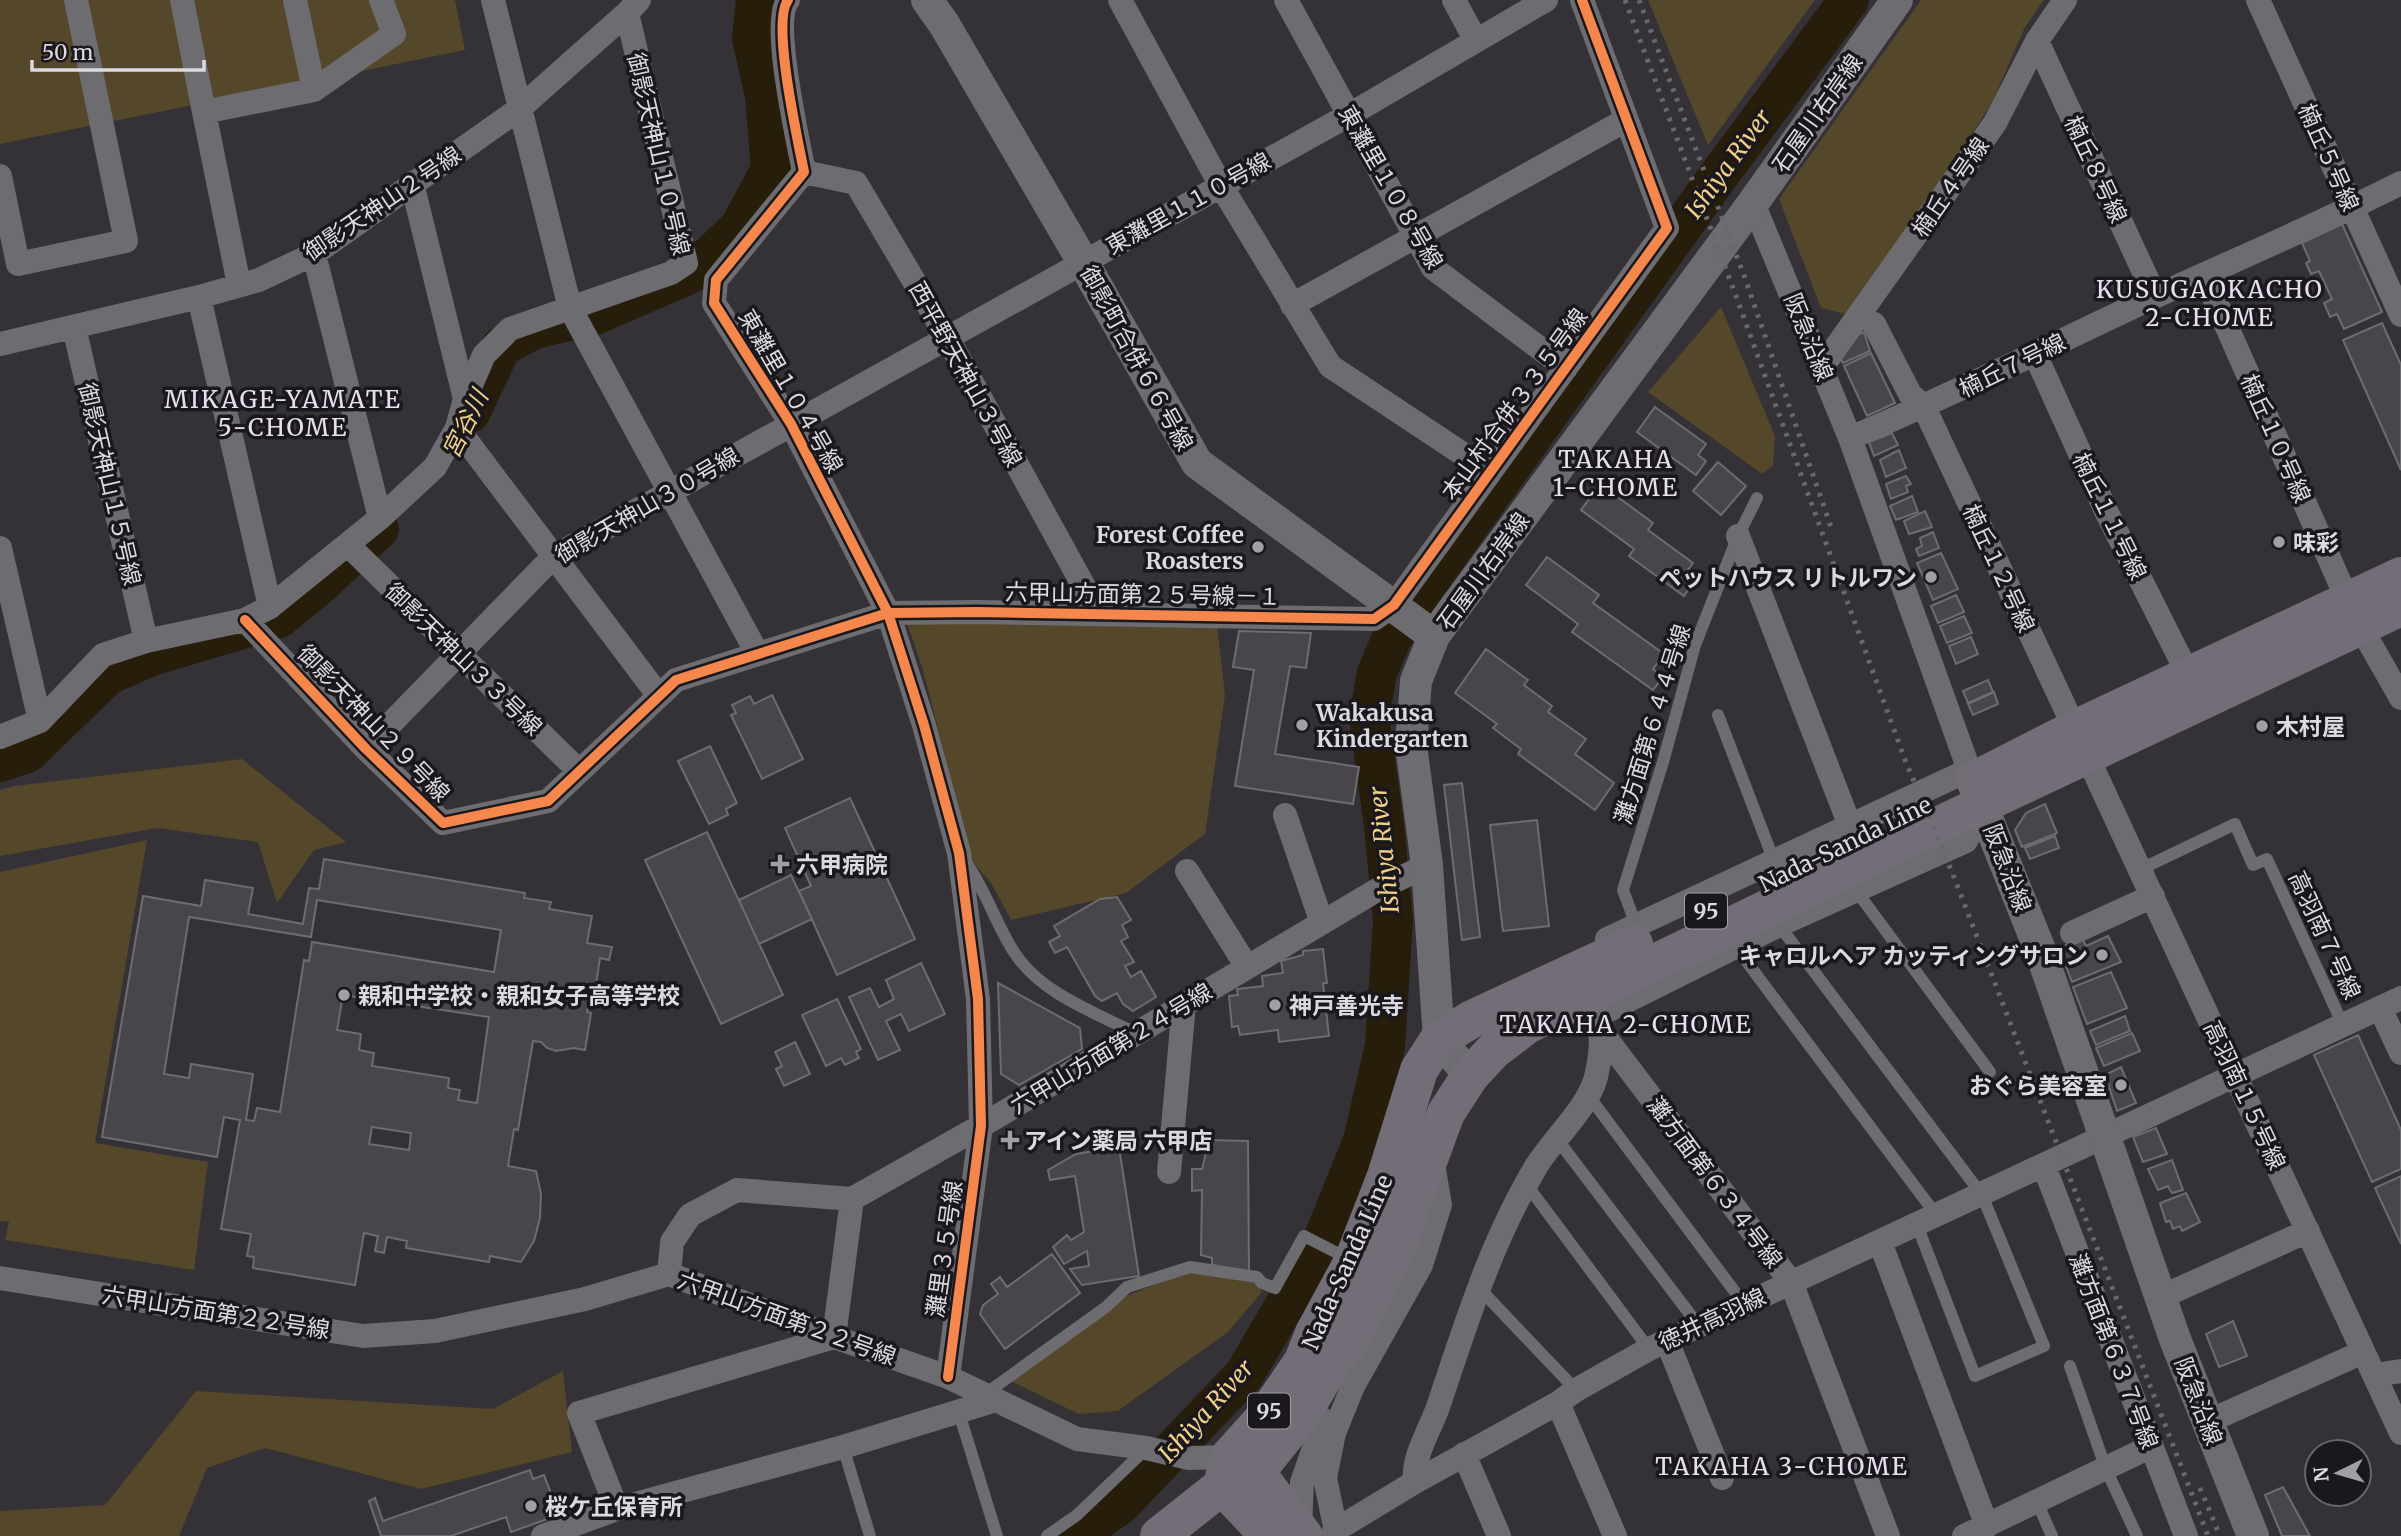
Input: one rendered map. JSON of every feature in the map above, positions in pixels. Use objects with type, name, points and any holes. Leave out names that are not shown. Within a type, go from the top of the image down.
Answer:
[{"type":"main road","name":"Nada-Sanda Line","points":[[1159,1536],[1301,1416],[1329,1368],[1349,1343],[1394,1254],[1446,1113],[1470,1076],[1493,1051],[1527,1025],[1591,1003],[1780,877],[1975,785],[2081,743],[2354,614],[2401,576]]},
{"type":"main road","name":"Nada-Sanda Line","points":[[2081,743],[2189,676],[2354,614],[2401,607]]},
{"type":"main road","name":"Nada-Sanda Line","points":[[1236,1472],[1264,1418],[1303,1361],[1351,1260],[1387,1175],[1419,1070],[1439,1039],[1472,1019],[1591,1003]]},
{"type":"main road","points":[[1236,1472],[1309,1534]]},
{"type":"street","points":[[0,176],[18,264],[126,241],[76,0]]},
{"type":"street","points":[[182,0],[239,285]]},
{"type":"street","points":[[295,0],[314,90]]},
{"type":"street","points":[[204,112],[314,90],[394,34],[381,0]]},
{"type":"street","points":[[493,0],[570,309],[757,653]]},
{"type":"street","points":[[789,0],[785,5],[782,40],[804,172]]},
{"type":"street","name":"御影町合併６６号線","points":[[927,0],[944,24],[1083,262],[1197,463],[1434,636]]},
{"type":"street","points":[[1120,0],[1220,184],[1330,366],[1490,472]]},
{"type":"street","name":"東灘里１０８号線","points":[[1286,0],[1433,268],[1566,368]]},
{"type":"street","points":[[1454,0],[1476,41]]},
{"type":"street","name":"東灘里１１０号線","points":[[791,424],[1220,184],[1349,115],[1546,0]]},
{"type":"street","points":[[1292,305],[1626,120],[1581,0]]},
{"type":"street","name":"石屋川右岸線","points":[[1439,1039],[1417,870],[1411,745],[1416,681],[1434,636],[1753,203],[1897,0]]},
{"type":"street","name":"楠丘４号線","points":[[1822,367],[1995,122],[2036,41],[2066,0]]},
{"type":"street","name":"楠丘５号線","points":[[2258,0],[2401,315]]},
{"type":"street","name":"御影天神山２号線","points":[[0,344],[199,297],[258,279],[314,254],[519,109],[633,6]]},
{"type":"street","name":"御影天神山１０号線","points":[[0,737],[40,721],[103,655],[146,641],[251,626],[270,607],[354,551],[380,518],[435,467],[462,434],[466,399],[484,355],[510,329],[671,273],[686,263],[633,6]]},
{"type":"street","name":"楠丘８号線","points":[[2036,41],[2155,296]]},
{"type":"street","name":"本山村合併３３５号線","points":[[1394,605],[1667,228],[1626,120]]},
{"type":"street","name":"西平野天神山３号線","points":[[804,172],[856,183],[947,337],[1099,614]]},
{"type":"street","name":"東灘里１０４号線","points":[[804,172],[716,280],[715,303],[791,424],[888,613],[924,725],[960,853]]},
{"type":"street","points":[[412,183],[466,399]]},
{"type":"street","name":"楠丘７号線","points":[[1850,438],[1924,407],[2155,296],[2352,208],[2401,183]]},
{"type":"street","name":"阪急沿線","points":[[1753,203],[1850,438],[1975,785],[2040,950],[2175,1339],[2253,1536]]},
{"type":"street","points":[[314,254],[380,518]]},
{"type":"street","name":"楠丘１０号線","points":[[2204,275],[2354,614],[2401,698]]},
{"type":"street","points":[[199,297],[270,607]]},
{"type":"street","name":"楠丘１２号線","points":[[1874,324],[1910,394],[1924,407],[2081,743]]},
{"type":"street","name":"御影天神山１５号線","points":[[74,327],[146,641]]},
{"type":"street","name":"楠丘１１号線","points":[[2035,354],[2106,511],[2189,676]]},
{"type":"street","name":"御影天神山３０号線","points":[[366,749],[553,557],[791,424]]},
{"type":"street","points":[[462,434],[659,696]]},
{"type":"street","points":[[1738,537],[1850,825]]},
{"type":"street","points":[[0,548],[40,721]]},
{"type":"street","name":"御影天神山３３号線","points":[[354,551],[579,771]]},
{"type":"street","name":"六甲山方面第２５号線－１","points":[[888,613],[1374,619],[1394,605]]},
{"type":"street","name":"御影天神山２９号線","points":[[251,626],[366,749],[443,823],[548,801],[676,680],[888,613]]},
{"type":"street","name":"高羽南１５号線","points":[[2081,743],[2401,1433]]},
{"type":"street","points":[[1415,1482],[1413,1470],[1436,1415],[1495,1244],[1537,1165],[1588,1096],[1595,1079],[1591,1003],[1582,950],[1850,825],[1975,785],[1966,841],[1855,889],[1735,946],[1591,1003]]},
{"type":"street","points":[[1285,815],[1322,923]]},
{"type":"street","name":"灘里３５号線","points":[[948,1377],[981,1126],[978,999],[960,853]]},
{"type":"street","name":"六甲山方面第２４号線","points":[[852,1199],[981,1126],[1377,890],[1417,870]]},
{"type":"street","points":[[1187,871],[1247,967]]},
{"type":"street","points":[[2072,933],[2153,896]]},
{"type":"street","name":"灘方面第６３４号線","points":[[1591,1003],[1791,1282],[1888,1536]]},
{"type":"street","points":[[2390,1003],[2401,1053]]},
{"type":"street","name":"徳井高羽線","points":[[1309,1534],[1415,1482],[1658,1345],[2390,1003]]},
{"type":"street","points":[[1170,1172],[1184,1004]]},
{"type":"street","points":[[1439,1039],[1470,1076]]},
{"type":"street","points":[[1309,1534],[1334,1433],[1353,1386],[1421,1265],[1440,1205],[1431,1155]]},
{"type":"street","name":"灘方面第６３７号線","points":[[2044,1166],[2186,1536]]},
{"type":"street","points":[[617,1509],[579,1413],[834,1338],[852,1199],[737,1190],[690,1215],[671,1241],[669,1274]]},
{"type":"street","points":[[2161,1297],[2308,1231]]},
{"type":"street","points":[[1880,1242],[1987,1526]]},
{"type":"street","name":"六甲山方面第２２号線","points":[[0,1278],[363,1336],[435,1331],[584,1299],[669,1274],[834,1338],[948,1377],[1077,1439],[1146,1448],[1236,1472]]},
{"type":"street","points":[[1309,1534],[1301,1482],[1341,1374],[1349,1343]]},
{"type":"street","points":[[1658,1345],[1722,1478]]},
{"type":"street","points":[[2207,1422],[2363,1352]]},
{"type":"street","points":[[2374,1375],[2401,1371]]},
{"type":"street","points":[[543,1536],[617,1509],[959,1413],[990,1397]]},
{"type":"street","points":[[1567,1397],[1615,1536]]},
{"type":"street","points":[[1964,1536],[2150,1447]]},
{"type":"street","points":[[1464,1454],[1499,1536]]},
{"type":"lane","name":"灘方面第６４４号線","points":[[1636,925],[1623,890],[1663,762],[1695,645],[1738,537],[1757,498]]},
{"type":"lane","points":[[1718,715],[1774,861]]},
{"type":"lane","name":"高羽南７号線","points":[[2141,869],[2235,824],[2253,865],[2267,859],[2343,1025]]},
{"type":"lane","points":[[960,853],[980,881],[1015,954],[1041,981],[1050,990],[1135,1033]]},
{"type":"lane","points":[[1855,889],[1990,1072]]},
{"type":"lane","points":[[1735,946],[1927,1220],[1975,1376],[2044,1346],[1982,1195],[1779,925]]},
{"type":"lane","points":[[1588,1096],[1744,1304]]},
{"type":"lane","points":[[1557,1139],[1699,1325]]},
{"type":"lane","points":[[1527,1185],[1658,1345]]},
{"type":"lane","points":[[990,1397],[1106,1307],[1127,1287],[1190,1267],[1257,1277],[1262,1283],[1275,1288],[1304,1236],[1351,1260]]},
{"type":"lane","points":[[1478,1287],[1567,1397]]},
{"type":"lane","points":[[2070,1366],[2106,1469],[2137,1536]]},
{"type":"lane","points":[[959,1413],[998,1536]]},
{"type":"lane","points":[[843,1447],[870,1536]]},
{"type":"lane","points":[[1047,1536],[1077,1515],[1146,1448]]},
{"type":"lane","points":[[2037,1502],[2053,1536]]},
{"type":"shaded area","points":[[0,0],[455,0],[465,50],[0,144]]},
{"type":"shaded area","points":[[1648,0],[1815,0],[1708,145]]},
{"type":"shaded area","points":[[1921,0],[2044,0],[2025,27],[1992,103],[1942,179],[1845,314],[1821,308],[1779,199]]},
{"type":"shaded area","points":[[1721,307],[1775,436],[1773,466],[1762,474],[1648,392]]},
{"type":"shaded area","points":[[907,623],[1217,624],[1225,695],[1205,834],[1126,893],[1011,920],[991,883],[972,861],[923,670]]},
{"type":"shaded area","points":[[242,759],[346,842],[314,850],[277,903],[258,842],[157,828],[0,856],[0,790],[14,786]]},
{"type":"shaded area","points":[[147,840],[95,1143],[208,1162],[194,1270],[5,1240],[9,1222],[0,1221],[0,872]]},
{"type":"shaded area","points":[[1192,1270],[1255,1278],[1262,1292],[1228,1332],[1118,1411],[1079,1414],[1010,1381],[1126,1296]]},
{"type":"shaded area","points":[[563,1371],[572,1452],[421,1489],[265,1448],[207,1468],[179,1536],[0,1536],[0,1511],[105,1505],[196,1391],[493,1409]]},
{"type":"building","points":[[2342,224],[2382,312],[2344,329],[2337,314],[2330,317],[2324,303],[2332,299],[2319,271],[2311,274],[2306,263],[2310,261],[2302,243]]},
{"type":"building","points":[[2382,323],[2401,365],[2401,470],[2343,340]]},
{"type":"building","points":[[1864,332],[1870,351],[1843,363],[1839,357],[1849,339]]},
{"type":"building","points":[[1871,353],[1895,403],[1867,416],[1844,366]]},
{"type":"building","points":[[1655,407],[1706,444],[1698,455],[1706,461],[1696,475],[1637,432]]},
{"type":"building","points":[[1892,433],[1898,445],[1874,456],[1869,442]]},
{"type":"building","points":[[1899,450],[1906,468],[1886,477],[1880,460]]},
{"type":"building","points":[[1718,462],[1746,486],[1721,515],[1693,491]]},
{"type":"building","points":[[1906,476],[1911,484],[1906,486],[1908,492],[1891,499],[1886,484]]},
{"type":"building","points":[[1600,484],[1653,523],[1648,530],[1693,563],[1685,574],[1694,581],[1684,596],[1629,556],[1634,549],[1581,510]]},
{"type":"building","points":[[1912,496],[1918,512],[1896,520],[1890,506]]},
{"type":"building","points":[[1925,511],[1932,527],[1909,534],[1904,521]]},
{"type":"building","points":[[1933,532],[1939,548],[1919,556],[1916,549],[1922,546],[1920,538]]},
{"type":"building","points":[[1941,553],[1958,589],[1933,600],[1917,563]]},
{"type":"building","points":[[1547,557],[1599,595],[1593,603],[1664,654],[1653,669],[1663,677],[1653,690],[1572,632],[1578,624],[1526,585]]},
{"type":"building","points":[[1956,595],[1964,612],[1938,623],[1931,606]]},
{"type":"building","points":[[1964,616],[1972,633],[1947,643],[1940,626]]},
{"type":"building","points":[[1239,631],[1311,633],[1306,668],[1290,666],[1275,754],[1359,767],[1353,804],[1235,786],[1254,670],[1233,667]]},
{"type":"building","points":[[1971,637],[1978,654],[1956,664],[1949,646]]},
{"type":"building","points":[[1486,649],[1528,680],[1524,685],[1552,706],[1548,712],[1586,739],[1575,754],[1614,783],[1595,810],[1518,754],[1521,749],[1493,728],[1497,724],[1455,693]]},
{"type":"building","points":[[1988,680],[1993,692],[1968,703],[1963,691]]},
{"type":"building","points":[[1994,692],[1998,704],[1973,715],[1968,704]]},
{"type":"building","points":[[772,695],[803,759],[762,779],[731,715],[736,713],[732,705],[750,696],[754,704]]},
{"type":"building","points":[[710,746],[737,803],[726,809],[728,815],[709,824],[678,761]]},
{"type":"building","points":[[1462,783],[1480,937],[1462,940],[1444,785]]},
{"type":"building","points":[[850,798],[915,939],[837,975],[799,891],[811,886],[785,828]]},
{"type":"building","points":[[2045,804],[2057,833],[2022,847],[2015,830],[2026,813]]},
{"type":"building","points":[[1537,820],[1549,926],[1503,931],[1490,825]]},
{"type":"building","points":[[707,832],[783,995],[721,1024],[645,860]]},
{"type":"building","points":[[2055,836],[2059,848],[2030,859],[2025,848]]},
{"type":"building","points":[[324,859],[525,893],[524,898],[551,902],[549,909],[592,916],[587,943],[612,947],[609,960],[600,958],[595,991],[591,990],[587,1012],[591,1013],[585,1050],[574,1048],[556,1051],[541,1042],[533,1041],[518,1130],[514,1129],[508,1166],[536,1171],[541,1194],[540,1218],[534,1241],[521,1262],[490,1256],[489,1262],[406,1248],[407,1241],[387,1237],[384,1253],[375,1251],[378,1236],[364,1233],[355,1285],[253,1268],[254,1257],[247,1256],[251,1234],[221,1229],[240,1120],[224,1117],[217,1157],[102,1137],[143,896],[201,906],[205,880],[253,888],[248,914],[303,924],[309,888],[319,889]],"holes":[[[317,900],[501,930],[494,972],[312,942],[309,961],[304,960],[280,1112],[257,1108],[254,1121],[246,1120],[253,1074],[191,1064],[189,1078],[164,1074],[189,917],[311,937]],[[343,995],[489,1017],[477,1103],[458,1100],[460,1090],[448,1088],[449,1078],[372,1066],[374,1053],[359,1050],[361,1034],[337,1030]],[[372,1127],[411,1133],[409,1150],[369,1144]]]},
{"type":"building","points":[[791,875],[812,919],[759,944],[739,900]]},
{"type":"building","points":[[1117,897],[1131,920],[1122,925],[1128,937],[1121,941],[1134,962],[1125,966],[1131,977],[1141,971],[1156,997],[1133,1011],[1123,1004],[1117,993],[1102,1001],[1095,996],[1067,947],[1055,953],[1049,942],[1060,936],[1054,926],[1100,899]]},
{"type":"building","points":[[2108,936],[2121,962],[2072,982],[2059,948],[2082,938],[2086,946]]},
{"type":"building","points":[[1323,949],[1327,983],[1323,983],[1329,1036],[1279,1042],[1278,1030],[1240,1035],[1238,1026],[1232,1027],[1229,996],[1238,995],[1237,989],[1263,986],[1262,976],[1283,973],[1281,961],[1303,955],[1303,951]]},
{"type":"building","points":[[921,963],[945,1014],[909,1031],[901,1014],[886,1021],[900,1050],[878,1060],[849,997],[870,988],[879,1007],[894,999],[886,980]]},
{"type":"building","points":[[2111,972],[2127,1008],[2087,1024],[2073,987]]},
{"type":"building","points":[[998,983],[1080,1028],[1082,1049],[1019,1085],[1001,1074]]},
{"type":"building","points":[[837,999],[861,1049],[856,1052],[859,1058],[845,1065],[841,1058],[826,1066],[802,1015]]},
{"type":"building","points":[[2125,1016],[2130,1031],[2096,1045],[2090,1031]]},
{"type":"building","points":[[2132,1033],[2140,1051],[2104,1066],[2096,1048]]},
{"type":"building","points":[[2358,1035],[2401,1130],[2401,1169],[2372,1182],[2314,1055]]},
{"type":"building","points":[[795,1042],[810,1074],[784,1086],[776,1069],[782,1066],[775,1052]]},
{"type":"building","points":[[2121,1067],[2136,1103],[2117,1111],[2105,1075]]},
{"type":"building","points":[[2156,1128],[2167,1154],[2143,1162],[2133,1137]]},
{"type":"building","points":[[1209,1140],[1248,1141],[1249,1273],[1212,1265],[1212,1258],[1201,1255],[1202,1190],[1192,1191],[1192,1169],[1202,1169]]},
{"type":"building","points":[[1119,1147],[1139,1276],[1082,1285],[1070,1269],[1089,1266],[1087,1251],[1064,1264],[1053,1247],[1067,1235],[1071,1240],[1084,1232],[1075,1176],[1050,1180],[1048,1170],[1076,1154]]},
{"type":"building","points":[[2172,1160],[2183,1190],[2172,1193],[2168,1186],[2158,1190],[2148,1169]]},
{"type":"building","points":[[2401,1176],[2401,1244],[2375,1188]]},
{"type":"building","points":[[2186,1193],[2200,1222],[2182,1231],[2180,1226],[2173,1229],[2170,1221],[2166,1222],[2160,1203]]},
{"type":"building","points":[[1052,1254],[1080,1293],[1005,1349],[980,1314],[983,1305],[998,1294],[991,1284],[1000,1277],[1007,1287]]},
{"type":"building","points":[[2233,1321],[2247,1356],[2219,1367],[2206,1334]]},
{"type":"building","points":[[530,1470],[533,1479],[544,1475],[559,1515],[511,1532],[506,1517],[451,1536],[381,1536],[369,1501],[375,1498],[383,1521]]},
{"type":"building","points":[[2283,1487],[2310,1536],[2282,1536],[2265,1495]]},
{"type":"waterway","name":"宮谷川","points":[[470,413],[501,347],[534,329],[595,315],[692,273],[740,227],[771,169],[765,96],[752,38],[756,0]]},
{"type":"waterway","name":"Ishiya River","points":[[1075,1536],[1120,1505],[1244,1375],[1322,1242],[1363,1141],[1385,1046],[1393,920],[1369,717],[1377,673],[1391,640],[1421,592],[1719,175],[1849,0]]},
{"type":"waterway","name":"宮谷川","points":[[0,762],[27,753],[108,675],[151,656],[279,618],[325,580],[379,529]]},
{"type":"railway","points":[[1625,0],[1905,760],[1952,872],[2208,1536]]},
{"type":"railway","points":[[1639,0],[1745,278],[1831,527]]},
{"type":"railway","points":[[2200,1488],[2220,1536]]},
{"type":"cycle path","points":[[788,0],[782,32],[784,56],[804,172],[716,280],[714,303],[791,424],[888,613],[924,725],[959,853],[978,999],[981,1126],[948,1377]]},
{"type":"cycle path","points":[[245,620],[366,749],[443,823],[548,801],[676,680],[888,613],[1374,619],[1394,605],[1667,228],[1582,0]]},
{"type":"place","name":"味彩","points":[[2279,542]]},
{"type":"place","name":"Forest Coffee Roasters","points":[[1258,547]]},
{"type":"place","name":"ペットハウス リトルワン","points":[[1931,577]]},
{"type":"place","name":"Wakakusa Kindergarten","points":[[1302,725]]},
{"type":"place","name":"木村屋","points":[[2262,726]]},
{"type":"place","name":"六甲病院","points":[[780,864]]},
{"type":"place","name":"キャロルヘア カッティングサロン","points":[[2102,955]]},
{"type":"place","name":"親和中学校・親和女子高等学校","points":[[344,995]]},
{"type":"place","name":"神戸善光寺","points":[[1275,1005]]},
{"type":"place","name":"おぐら美容室","points":[[2121,1085]]},
{"type":"place","name":"アイン薬局 六甲店","points":[[1010,1140]]},
{"type":"place","name":"桜ケ丘保育所","points":[[531,1506]]},
{"type":"district","name":"KUSUGAOKACHO 2-CHOME","points":[[2210,303]]},
{"type":"district","name":"MIKAGE-YAMATE 5-CHOME","points":[[283,413]]},
{"type":"district","name":"TAKAHA 1-CHOME","points":[[1616,473]]},
{"type":"district","name":"TAKAHA 2-CHOME","points":[[1626,1024]]},
{"type":"district","name":"TAKAHA 3-CHOME","points":[[1782,1466]]}]
